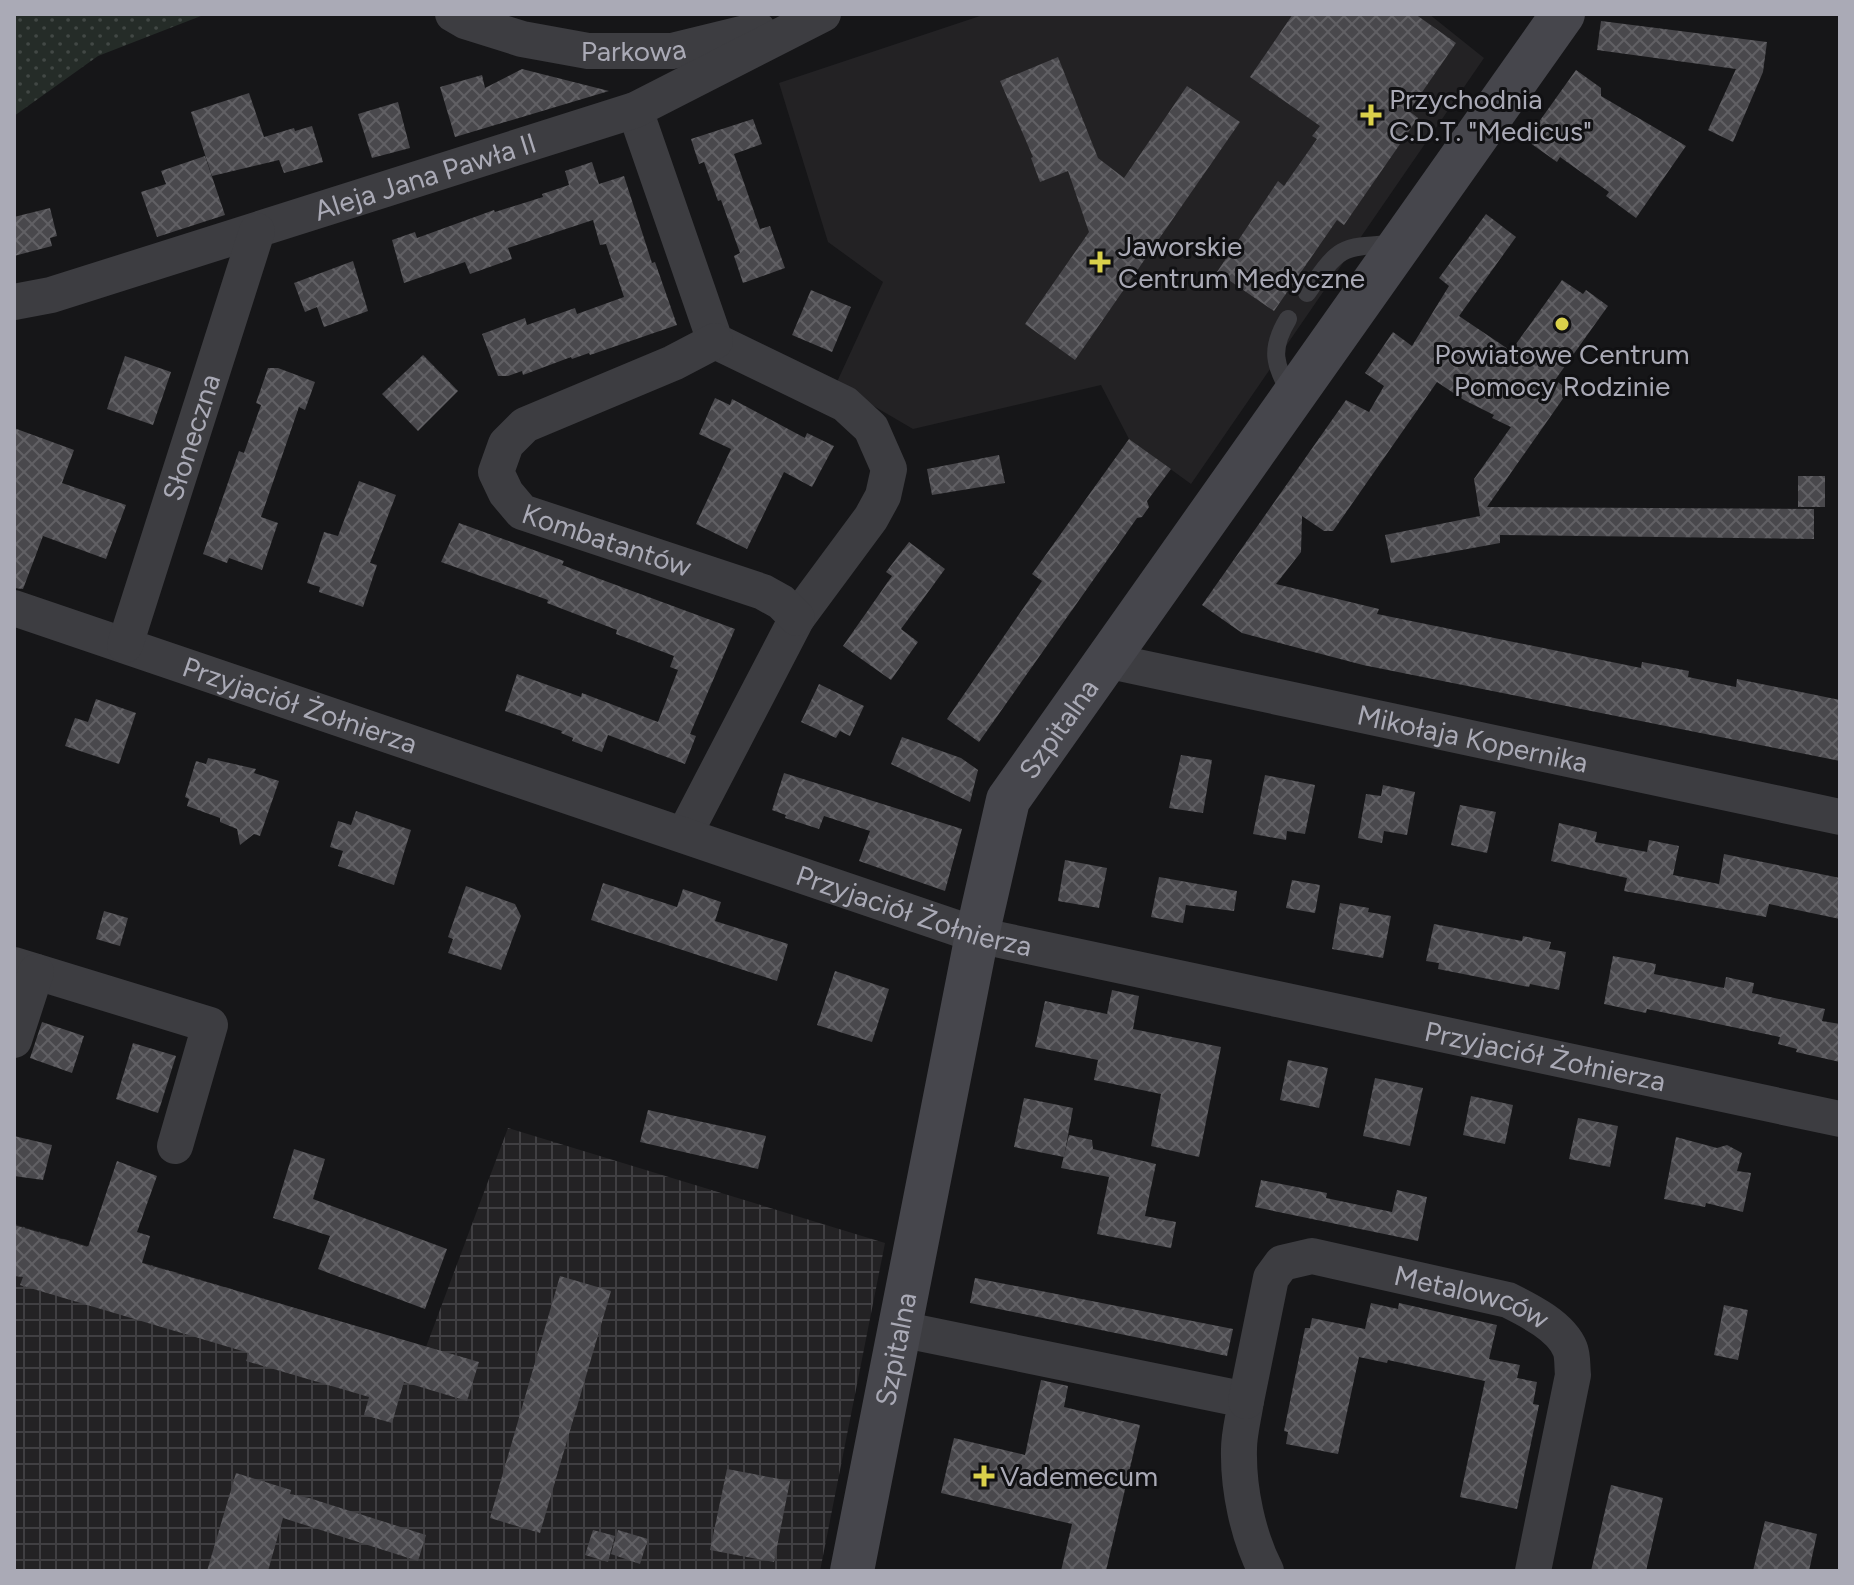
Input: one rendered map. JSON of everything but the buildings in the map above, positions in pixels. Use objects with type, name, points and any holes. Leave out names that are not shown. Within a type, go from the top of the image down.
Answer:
[{"type":"street","name":"Parkowa","points":[[453,14],[465,21],[522,39],[588,51],[672,51],[818,15]]},
{"type":"street","name":"Szpitalna","points":[[852,1571],[977,935],[1008,800],[1563,14]]},
{"type":"street","name":"Aleja Jana Pawła II","points":[[14,302],[51,295],[635,110],[818,15]]},
{"type":"street","points":[[635,110],[715,341],[845,404],[871,428],[889,469],[883,496],[871,518],[797,618],[684,835]]},
{"type":"street","name":"Słoneczna","points":[[125,645],[257,231]]},
{"type":"street","name":"Kombatantów","points":[[715,341],[673,363],[525,425],[506,444],[496,472],[506,493],[522,512],[763,592],[781,602],[797,618]]},
{"type":"street","name":"Przyjaciół Żołnierza","points":[[14,608],[977,935],[1840,1119]]},
{"type":"street","name":"Mikołaja Kopernika","points":[[1105,660],[1840,817]]},
{"type":"street","points":[[14,1040],[25,968],[210,1025],[175,1146]]},
{"type":"street","name":"Metalowców","points":[[1266,1571],[1249,1523],[1240,1484],[1239,1447],[1271,1278],[1282,1263],[1312,1256],[1508,1300],[1545,1321],[1570,1348],[1573,1375],[1533,1571]]},
{"type":"street","points":[[900,1329],[1246,1401]]},
{"type":"lane","points":[[1307,293],[1340,252],[1351,247],[1400,244]]},
{"type":"lane","points":[[1288,319],[1276,345],[1275,359],[1292,397]]},
{"type":"shaded area","points":[[14,14],[206,14],[98,56],[14,116]]},
{"type":"shaded area","name":"Jaworskie Centrum Medyczne","points":[[986,14],[1429,14],[1484,58],[1191,484],[1129,439],[1101,385],[913,429],[836,384],[883,282],[828,242],[779,83]]},
{"type":"shaded area","points":[[508,1128],[885,1243],[820,1571],[14,1571],[14,1224],[426,1347]]},
{"type":"place","name":"Przychodnia C.D.T. \"Medicus\"","points":[[1371,115]]},
{"type":"place","name":"Jaworskie Centrum Medyczne","points":[[1100,262]]},
{"type":"place","name":"Powiatowe Centrum Pomocy Rodzinie","points":[[1562,324]]},
{"type":"place","name":"Vademecum","points":[[984,1476]]}]
